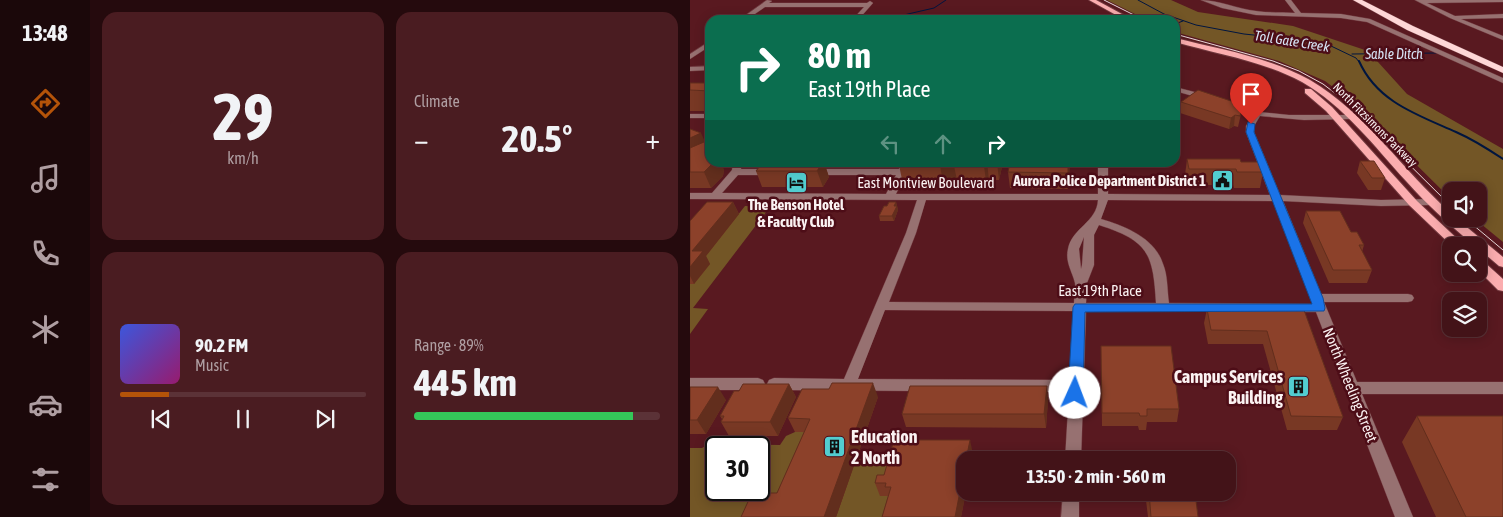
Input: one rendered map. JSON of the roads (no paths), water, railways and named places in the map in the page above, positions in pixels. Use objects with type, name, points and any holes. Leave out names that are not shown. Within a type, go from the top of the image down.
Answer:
[{"type":"highway","points":[[1357,0],[1405,26],[1503,70]]},
{"type":"highway","points":[[1371,0],[1422,26],[1503,62]]},
{"type":"main road","points":[[1090,2],[1110,15]]},
{"type":"main road","points":[[1090,2],[1119,15]]},
{"type":"main road","name":"North Fitzsimons Parkway","points":[[1180,41],[1244,58],[1288,73],[1324,93],[1351,118],[1432,202],[1503,263]]},
{"type":"main road","name":"North Fitzsimons Parkway","points":[[1180,46],[1246,64],[1280,76],[1314,95],[1413,203],[1449,237]]},
{"type":"main road","points":[[1487,270],[1503,282]]},
{"type":"main road","points":[[1487,271],[1503,286]]},
{"type":"street","points":[[749,15],[771,0]]},
{"type":"street","points":[[859,15],[873,0]]},
{"type":"street","points":[[1204,0],[1230,8],[1263,14],[1354,17],[1384,25],[1503,81]]},
{"type":"street","points":[[1288,0],[1300,15]]},
{"type":"street","points":[[1419,0],[1503,0]]},
{"type":"street","points":[[1419,0],[1452,17],[1503,38]]},
{"type":"street","points":[[1230,8],[1238,2]]},
{"type":"street","points":[[763,5],[797,3],[868,5]]},
{"type":"street","points":[[1452,17],[1503,16]]},
{"type":"street","points":[[1494,34],[1503,34]]},
{"type":"street","points":[[690,57],[705,46]]},
{"type":"street","points":[[690,68],[705,68]]},
{"type":"street","points":[[1180,91],[1258,114],[1290,118],[1351,118]]},
{"type":"street","name":"North Wheeling Street","points":[[1258,114],[1249,130],[1404,517]]},
{"type":"street","points":[[690,116],[705,116]]},
{"type":"street","points":[[714,197],[736,167],[780,172]]},
{"type":"street","points":[[889,198],[904,167]]},
{"type":"street","points":[[1072,451],[1081,283],[1075,270],[1074,246],[1080,232],[1095,221],[1101,209],[1104,198],[1103,167]]},
{"type":"street","points":[[808,172],[902,172]]},
{"type":"street","name":"East Montview Boulevard","points":[[690,196],[1277,198],[1372,203],[1432,202]]},
{"type":"street","points":[[849,384],[911,232],[922,198]]},
{"type":"street","points":[[1095,221],[1115,227],[1144,244],[1152,252],[1158,266],[1163,308]]},
{"type":"street","name":"East 19th Place","points":[[881,306],[1163,308],[1408,298]]},
{"type":"street","points":[[690,384],[1076,386]]},
{"type":"street","points":[[1352,388],[1503,388]]},
{"type":"street","points":[[1070,517],[1071,501]]},
{"type":"waterway","points":[[904,15],[934,8],[946,0]]},
{"type":"waterway","name":"Toll Gate Creek","points":[[1138,0],[1167,15]]},
{"type":"waterway","name":"Toll Gate Creek","points":[[1180,20],[1196,25],[1244,34],[1311,41],[1331,46],[1356,58],[1359,62]]},
{"type":"waterway","name":"Sable Ditch","points":[[1352,54],[1438,53]]},
{"type":"waterway","name":"Toll Gate Creek","points":[[1359,61],[1376,87],[1388,97],[1413,113],[1468,138],[1503,159]]},
{"type":"tram line","points":[[1104,0],[1134,15]]},
{"type":"tram line","points":[[1180,35],[1273,61],[1299,71],[1323,84],[1344,100],[1442,197]]},
{"type":"tram line","points":[[1476,227],[1503,250]]},
{"type":"place","name":"Aurora Police Department District 1","points":[[1222,181]]},
{"type":"place","name":"The Benson Hotel & Faculty Club","points":[[796,182]]},
{"type":"place","name":"Campus Services Building","points":[[1299,387]]},
{"type":"place","name":"Education 2 North","points":[[835,447]]}]
